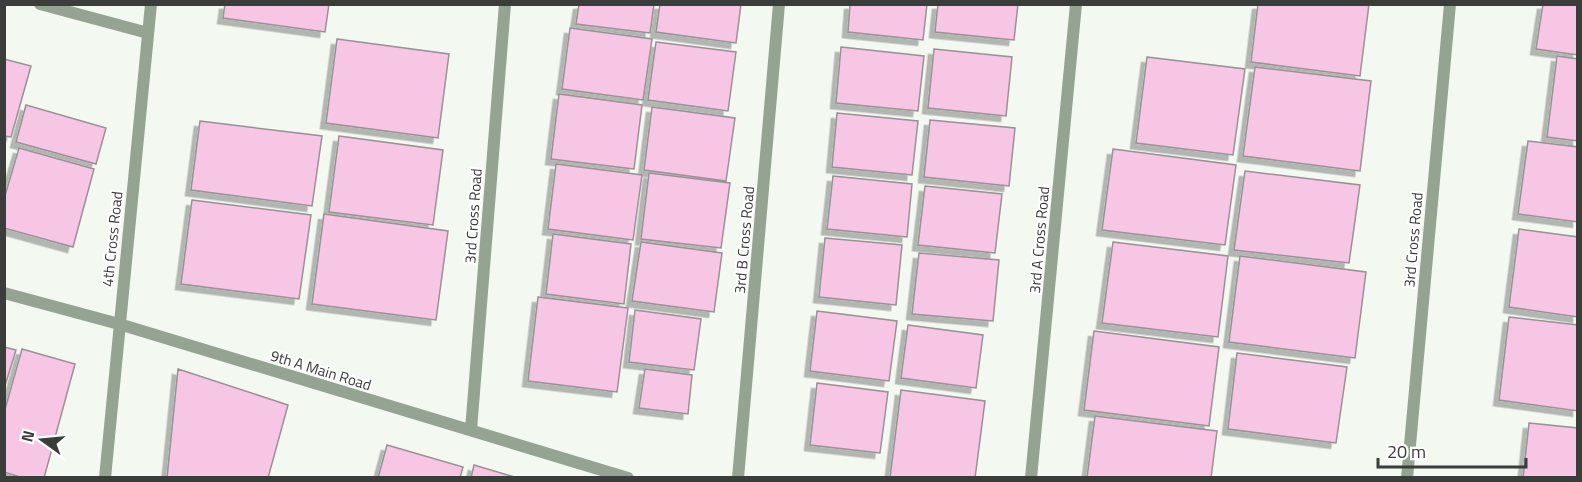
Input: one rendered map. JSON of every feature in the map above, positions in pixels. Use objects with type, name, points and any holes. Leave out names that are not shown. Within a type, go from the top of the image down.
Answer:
[{"type":"street","points":[[40,4],[148,33]]},
{"type":"street","name":"4th Cross Road","points":[[105,477],[151,4]]},
{"type":"street","name":"3rd Cross Road","points":[[471,430],[505,4]]},
{"type":"street","name":"3rd B Cross Road","points":[[738,477],[779,4]]},
{"type":"street","name":"3rd A Cross Road","points":[[1031,477],[1076,4]]},
{"type":"street","name":"3rd Cross Road","points":[[1407,477],[1450,4]]},
{"type":"street","name":"9th A Main Road","points":[[4,293],[119,324],[628,477]]},
{"type":"building","points":[[225,4],[329,4],[325,32],[223,18]]},
{"type":"building","points":[[579,4],[654,4],[650,33],[576,24]]},
{"type":"building","points":[[660,4],[741,4],[736,43],[656,32]]},
{"type":"building","points":[[850,4],[927,4],[923,40],[848,32]]},
{"type":"building","points":[[938,4],[1018,4],[1014,40],[935,32]]},
{"type":"building","points":[[1258,4],[1369,4],[1360,76],[1251,62]]},
{"type":"building","points":[[1543,4],[1578,4],[1578,55],[1536,49]]},
{"type":"building","points":[[570,28],[652,39],[643,100],[562,89]]},
{"type":"building","points":[[337,39],[449,54],[438,138],[326,123]]},
{"type":"building","points":[[656,42],[736,52],[728,111],[648,100]]},
{"type":"building","points":[[841,47],[924,56],[918,111],[836,103]]},
{"type":"building","points":[[934,49],[1012,57],[1006,116],[928,108]]},
{"type":"building","points":[[1557,56],[1578,59],[1578,141],[1547,137]]},
{"type":"building","points":[[1147,57],[1245,69],[1233,155],[1136,143]]},
{"type":"building","points":[[4,59],[31,66],[11,137],[4,136]]},
{"type":"building","points":[[1255,67],[1371,81],[1360,171],[1243,156]]},
{"type":"building","points":[[559,94],[642,105],[634,169],[551,159]]},
{"type":"building","points":[[26,105],[106,128],[96,164],[16,142]]},
{"type":"building","points":[[652,107],[735,118],[726,181],[644,170]]},
{"type":"building","points":[[837,113],[918,121],[912,175],[832,167]]},
{"type":"building","points":[[930,120],[1015,128],[1009,186],[924,177]]},
{"type":"building","points":[[200,121],[322,136],[312,206],[191,190]]},
{"type":"building","points":[[339,136],[443,150],[433,225],[329,212]]},
{"type":"building","points":[[1528,141],[1578,147],[1578,222],[1518,214]]},
{"type":"building","points":[[19,148],[94,169],[73,247],[4,228],[4,199]]},
{"type":"building","points":[[1113,149],[1236,165],[1225,245],[1102,230]]},
{"type":"building","points":[[556,164],[642,175],[633,240],[548,229]]},
{"type":"building","points":[[1245,171],[1360,185],[1349,263],[1234,250]]},
{"type":"building","points":[[649,173],[730,183],[721,248],[641,239]]},
{"type":"building","points":[[833,176],[912,184],[907,237],[827,229]]},
{"type":"building","points":[[925,186],[1002,194],[995,253],[918,245]]},
{"type":"building","points":[[192,200],[311,215],[299,299],[181,284]]},
{"type":"building","points":[[324,214],[448,231],[436,320],[312,304]]},
{"type":"building","points":[[1519,229],[1578,237],[1578,317],[1509,307]]},
{"type":"building","points":[[553,234],[631,244],[624,304],[546,294]]},
{"type":"building","points":[[825,238],[902,245],[896,305],[819,297]]},
{"type":"building","points":[[641,242],[722,253],[714,312],[632,301]]},
{"type":"building","points":[[1113,242],[1228,256],[1218,337],[1102,323]]},
{"type":"building","points":[[919,253],[999,260],[993,321],[912,314]]},
{"type":"building","points":[[1240,256],[1366,272],[1355,358],[1229,342]]},
{"type":"building","points":[[538,297],[628,308],[617,392],[528,381]]},
{"type":"building","points":[[635,310],[701,319],[694,370],[629,362]]},
{"type":"building","points":[[817,311],[897,321],[889,381],[810,371]]},
{"type":"building","points":[[1509,317],[1578,325],[1578,411],[1499,400]]},
{"type":"building","points":[[908,325],[983,335],[976,388],[901,378]]},
{"type":"building","points":[[1094,331],[1219,347],[1209,426],[1084,410]]},
{"type":"building","points":[[4,347],[16,350],[4,389]]},
{"type":"building","points":[[22,349],[75,364],[44,478],[23,478],[4,472],[4,413]]},
{"type":"building","points":[[1237,353],[1347,367],[1336,443],[1228,429]]},
{"type":"building","points":[[178,369],[288,405],[268,478],[167,478]]},
{"type":"building","points":[[645,369],[692,375],[688,414],[639,408]]},
{"type":"building","points":[[817,383],[888,392],[880,453],[810,445]]},
{"type":"building","points":[[901,390],[985,401],[975,478],[890,478]]},
{"type":"building","points":[[1095,416],[1217,431],[1211,478],[1087,478]]},
{"type":"building","points":[[1529,423],[1578,428],[1578,478],[1523,478]]},
{"type":"building","points":[[387,445],[463,467],[460,478],[378,478]]},
{"type":"building","points":[[474,465],[518,478],[471,478]]}]
